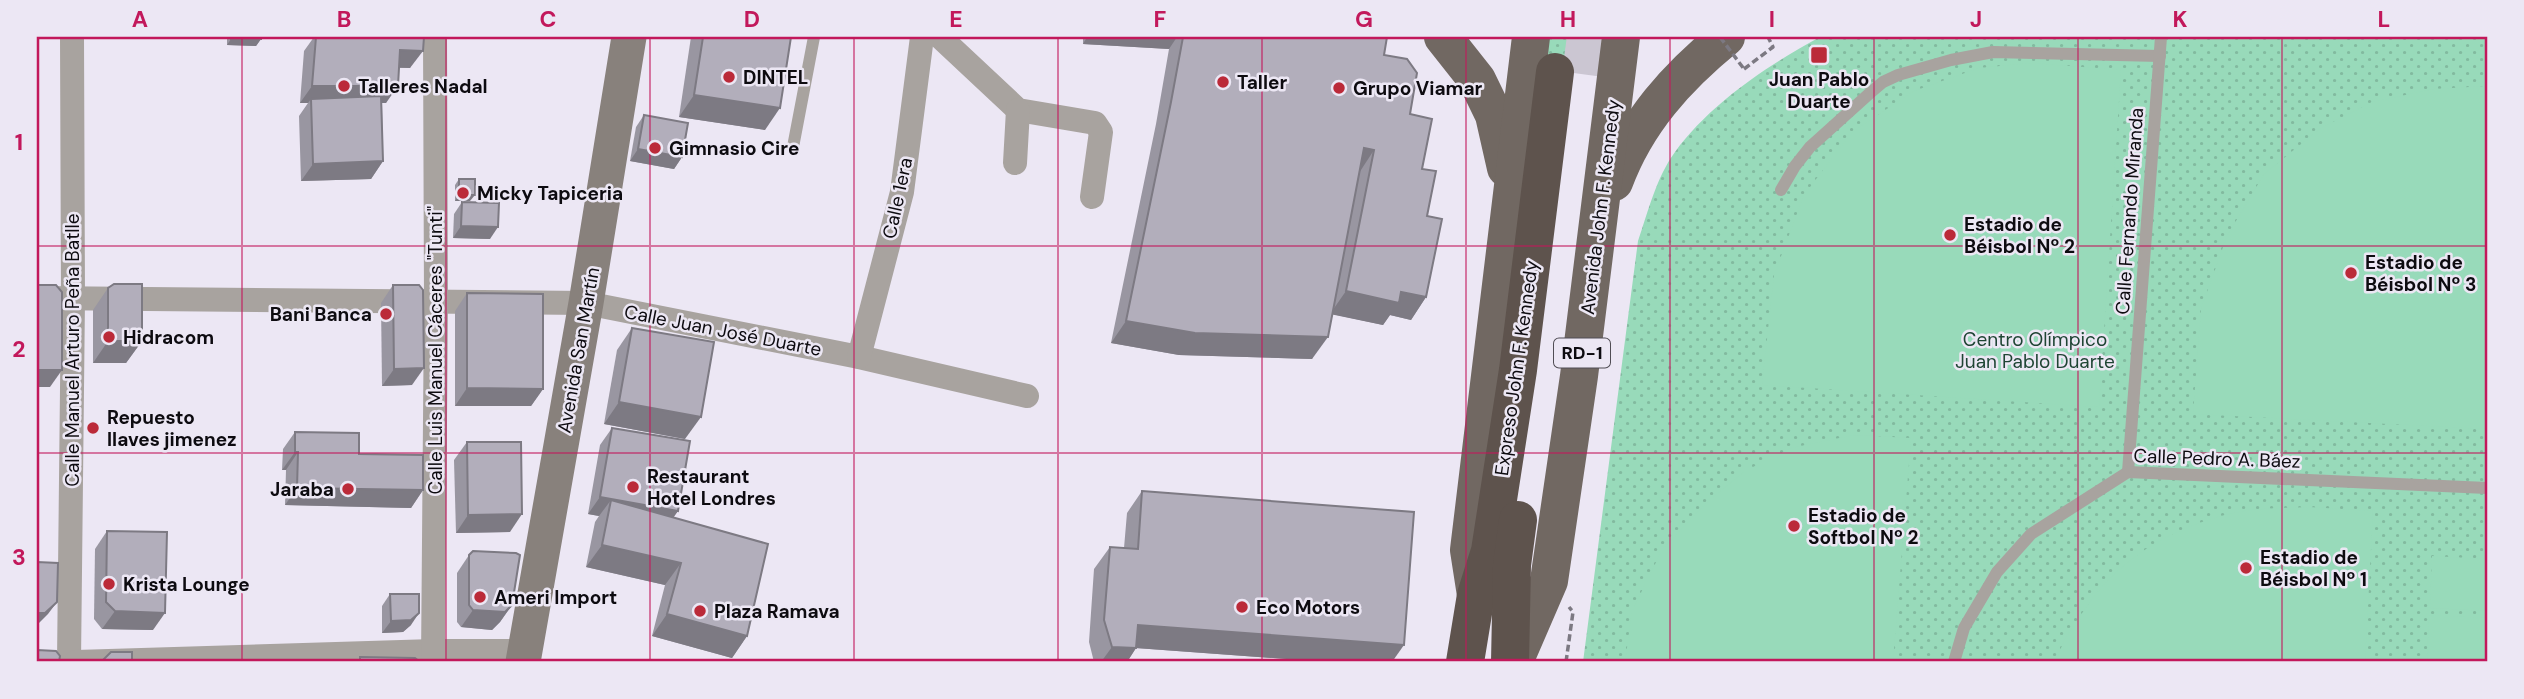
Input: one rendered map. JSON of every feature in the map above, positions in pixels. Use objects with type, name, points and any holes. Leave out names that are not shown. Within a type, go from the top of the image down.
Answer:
[{"type":"highway","name":"Expreso John F. Kennedy","points":[[1465,662],[1476,595],[1490,551],[1568,73],[1512,565],[1512,662]]},
{"type":"main road","name":"Avenida San Martín","points":[[524,657],[629,37]]},
{"type":"main road","points":[[1443,37],[1477,80],[1494,115],[1506,163],[1508,235]]},
{"type":"main road","name":"RD-1","points":[[1476,595],[1469,550],[1531,37]]},
{"type":"main road","name":"Avenida John F. Kennedy","points":[[1512,662],[1549,581],[1579,376],[1621,37]]},
{"type":"main road","points":[[1597,227],[1623,156],[1652,109],[1696,62],[1735,53]]},
{"type":"street","name":"Calle Manuel Arturo Peña Batlle","points":[[69,662],[74,298],[72,37]]},
{"type":"street","name":"Calle Luis Manuel Cáceres \"Tunti\"","points":[[433,656],[435,37]]},
{"type":"street","name":"Calle 1era","points":[[859,356],[902,192],[922,37]]},
{"type":"street","points":[[940,37],[1018,110],[1095,123],[1101,132],[1092,197]]},
{"type":"street","points":[[1015,163],[1018,110]]},
{"type":"street","name":"Calle Juan José Duarte","points":[[37,298],[586,303],[859,356],[1027,396]]},
{"type":"street","points":[[76,662],[524,657]]},
{"type":"street","points":[[47,662],[57,662]]},
{"type":"lane","points":[[793,146],[814,37]]},
{"type":"lane","name":"Calle Fernando Miranda","points":[[2128,472],[2161,37]]},
{"type":"lane","points":[[1781,190],[1810,147],[1883,82],[1898,75],[1951,60],[1993,52],[2160,56]]},
{"type":"lane","name":"Calle Pedro A. Báez","points":[[1954,662],[1964,628],[1997,572],[2031,534],[2128,472],[2487,488]]},
{"type":"path","points":[[1720,37],[1735,53],[1773,47],[1768,37]]},
{"type":"green space","points":[[1547,37],[1598,37],[1594,71],[1543,64]]},
{"type":"green space","name":"Centro Olímpico Juan Pablo Duarte","points":[[1820,37],[2487,37],[2487,662],[1583,662],[1638,241],[1653,195],[1668,162],[1705,117],[1760,73]]},
{"type":"green space","name":"Estadio de Béisbol Nº 2","points":[[2031,63],[2121,70],[2099,407],[1762,385],[1774,275],[1804,195],[1852,132],[1914,91],[1979,68]]},
{"type":"green space","name":"Estadio de Béisbol Nº 3","points":[[2487,86],[2487,429],[2193,414],[2201,309],[2227,236],[2264,174],[2321,128],[2372,102],[2434,89]]},
{"type":"green space","name":"Estadio de Softbol Nº 2","points":[[1854,435],[1911,438],[1893,662],[1625,662],[1632,611],[1662,550],[1706,503],[1745,471],[1791,448]]},
{"type":"green space","name":"Estadio de Béisbol Nº 1","points":[[2309,507],[2373,511],[2365,662],[2056,662],[2069,633],[2102,587],[2136,556],[2156,543],[2198,523],[2221,516],[2252,510]]},
{"type":"green space","points":[[2432,556],[2487,559],[2487,611],[2430,608]]},
{"type":"green space","points":[[2429,615],[2487,618],[2487,662],[2427,662]]},
{"type":"building","points":[[261,37],[261,39],[231,39]]},
{"type":"building","points":[[316,37],[424,37],[423,51],[400,50],[398,86],[312,86]]},
{"type":"building","name":"DINTEL","points":[[703,37],[791,37],[780,108],[694,95]]},
{"type":"building","points":[[1183,37],[1387,37],[1384,55],[1407,59],[1417,73],[1410,114],[1432,119],[1422,169],[1436,171],[1427,216],[1442,219],[1426,297],[1401,292],[1399,303],[1346,291],[1374,150],[1364,148],[1328,337],[1195,333],[1126,321]]},
{"type":"building","points":[[381,96],[383,161],[313,164],[311,99]]},
{"type":"building","points":[[644,115],[688,123],[682,157],[638,149]]},
{"type":"building","points":[[459,179],[475,179],[475,195],[459,195]]},
{"type":"building","points":[[462,202],[499,203],[498,227],[461,226]]},
{"type":"building","points":[[114,284],[142,284],[142,341],[108,341],[108,288]]},
{"type":"building","points":[[37,285],[56,285],[62,292],[62,370],[37,370]]},
{"type":"building","points":[[393,285],[419,285],[423,290],[424,368],[394,369]]},
{"type":"building","points":[[467,293],[543,294],[543,389],[467,388]]},
{"type":"building","points":[[632,328],[714,342],[701,417],[619,402]]},
{"type":"building","name":"Restaurant Hotel Londres","points":[[612,428],[690,441],[678,511],[600,497]]},
{"type":"building","points":[[295,432],[359,433],[359,454],[423,455],[423,490],[297,488],[298,452],[295,452]]},
{"type":"building","points":[[467,442],[521,442],[522,514],[468,515]]},
{"type":"building","name":"Eco Motors","points":[[1142,491],[1414,512],[1404,645],[1138,625],[1136,648],[1112,647],[1104,620],[1110,547],[1138,549]]},
{"type":"building","points":[[611,500],[768,544],[747,636],[667,614],[681,563],[602,545]]},
{"type":"building","points":[[107,531],[167,532],[165,613],[115,611],[106,602]]},
{"type":"building","points":[[473,551],[520,555],[512,605],[505,612],[473,610],[469,605],[469,555]]},
{"type":"building","points":[[37,562],[58,563],[57,602],[45,613],[37,613]]},
{"type":"building","points":[[390,594],[419,594],[419,613],[411,620],[391,621]]},
{"type":"building","points":[[37,650],[56,651],[60,656],[59,662],[37,662]]},
{"type":"building","points":[[111,652],[132,652],[132,662],[101,662]]},
{"type":"building","points":[[360,657],[415,658],[420,662],[360,662]]},
{"type":"tunnel","points":[[1581,74],[1586,37]]},
{"type":"place","name":"Juan Pablo Duarte","points":[[1819,55]]},
{"type":"place","name":"DINTEL","points":[[729,77]]},
{"type":"place","name":"Taller","points":[[1223,82]]},
{"type":"place","name":"Talleres Nadal","points":[[344,86]]},
{"type":"place","name":"Grupo Viamar","points":[[1339,88]]},
{"type":"place","name":"Gimnasio Cire","points":[[655,148]]},
{"type":"place","name":"Micky Tapiceria","points":[[463,193]]},
{"type":"place","name":"Estadio de Béisbol Nº 2","points":[[1950,235]]},
{"type":"place","name":"Estadio de Béisbol Nº 3","points":[[2351,273]]},
{"type":"place","name":"Bani Banca","points":[[386,314]]},
{"type":"place","name":"Hidracom","points":[[109,337]]},
{"type":"place","name":"Repuesto llaves jimenez","points":[[93,428]]},
{"type":"place","name":"Restaurant Hotel Londres","points":[[633,487]]},
{"type":"place","name":"Jaraba","points":[[348,489]]},
{"type":"place","name":"Estadio de Softbol Nº 2","points":[[1794,526]]},
{"type":"place","name":"Estadio de Béisbol Nº 1","points":[[2246,568]]},
{"type":"place","name":"Krista Lounge","points":[[109,584]]},
{"type":"place","name":"Ameri Import","points":[[480,597]]},
{"type":"place","name":"Eco Motors","points":[[1242,607]]},
{"type":"place","name":"Plaza Ramava","points":[[700,611]]}]
